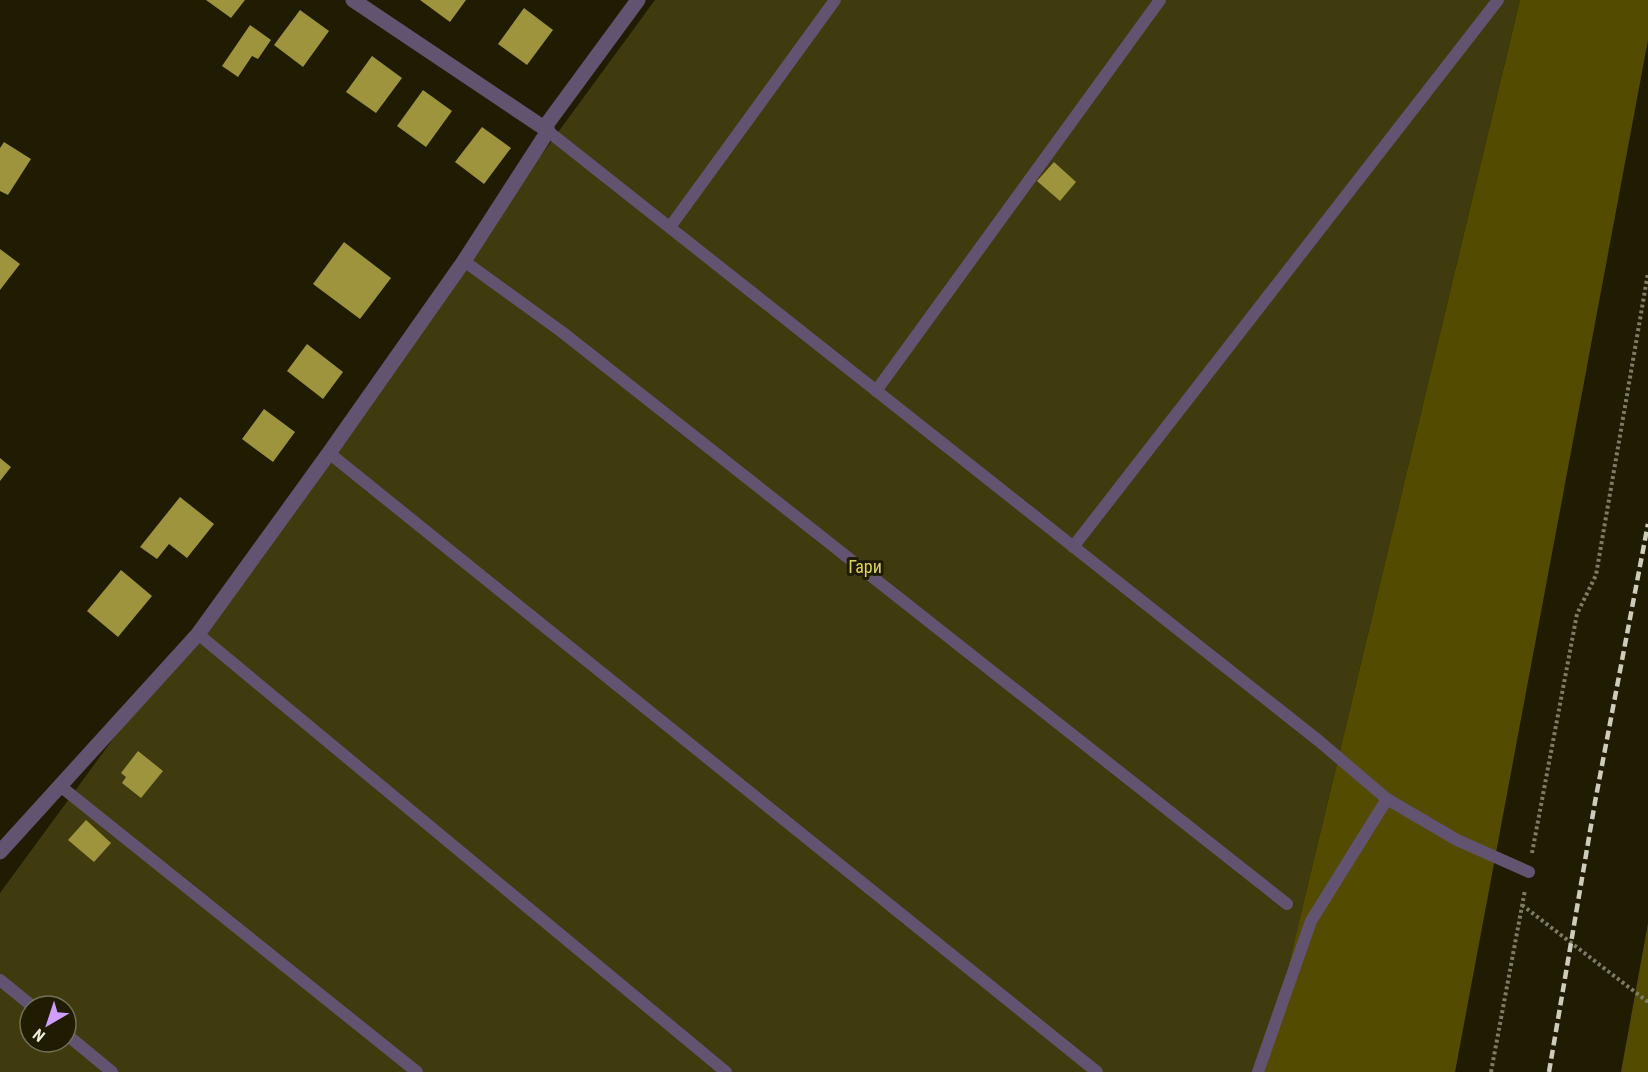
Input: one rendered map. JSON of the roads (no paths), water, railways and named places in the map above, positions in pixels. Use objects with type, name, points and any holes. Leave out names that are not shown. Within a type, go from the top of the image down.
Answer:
[{"type":"street","points":[[353,0],[546,130]]},
{"type":"street","points":[[0,852],[198,634],[464,261],[546,130],[638,0]]},
{"type":"lane","points":[[670,227],[835,0]]},
{"type":"lane","points":[[876,391],[1160,0]]},
{"type":"lane","points":[[1073,547],[1498,0]]},
{"type":"lane","points":[[546,130],[1319,741],[1386,799],[1457,840],[1528,872]]},
{"type":"lane","points":[[464,261],[562,332],[1287,904]]},
{"type":"lane","points":[[329,453],[1097,1072]]},
{"type":"lane","points":[[198,634],[726,1072]]},
{"type":"lane","points":[[59,785],[417,1072]]},
{"type":"lane","points":[[1258,1072],[1311,921],[1386,799]]},
{"type":"lane","points":[[0,980],[18,995]]},
{"type":"lane","points":[[78,1044],[112,1072]]},
{"type":"railway","points":[[1549,1072],[1595,802],[1648,524]]},
{"type":"park label","name":"Гари","points":[[865,567]]}]
